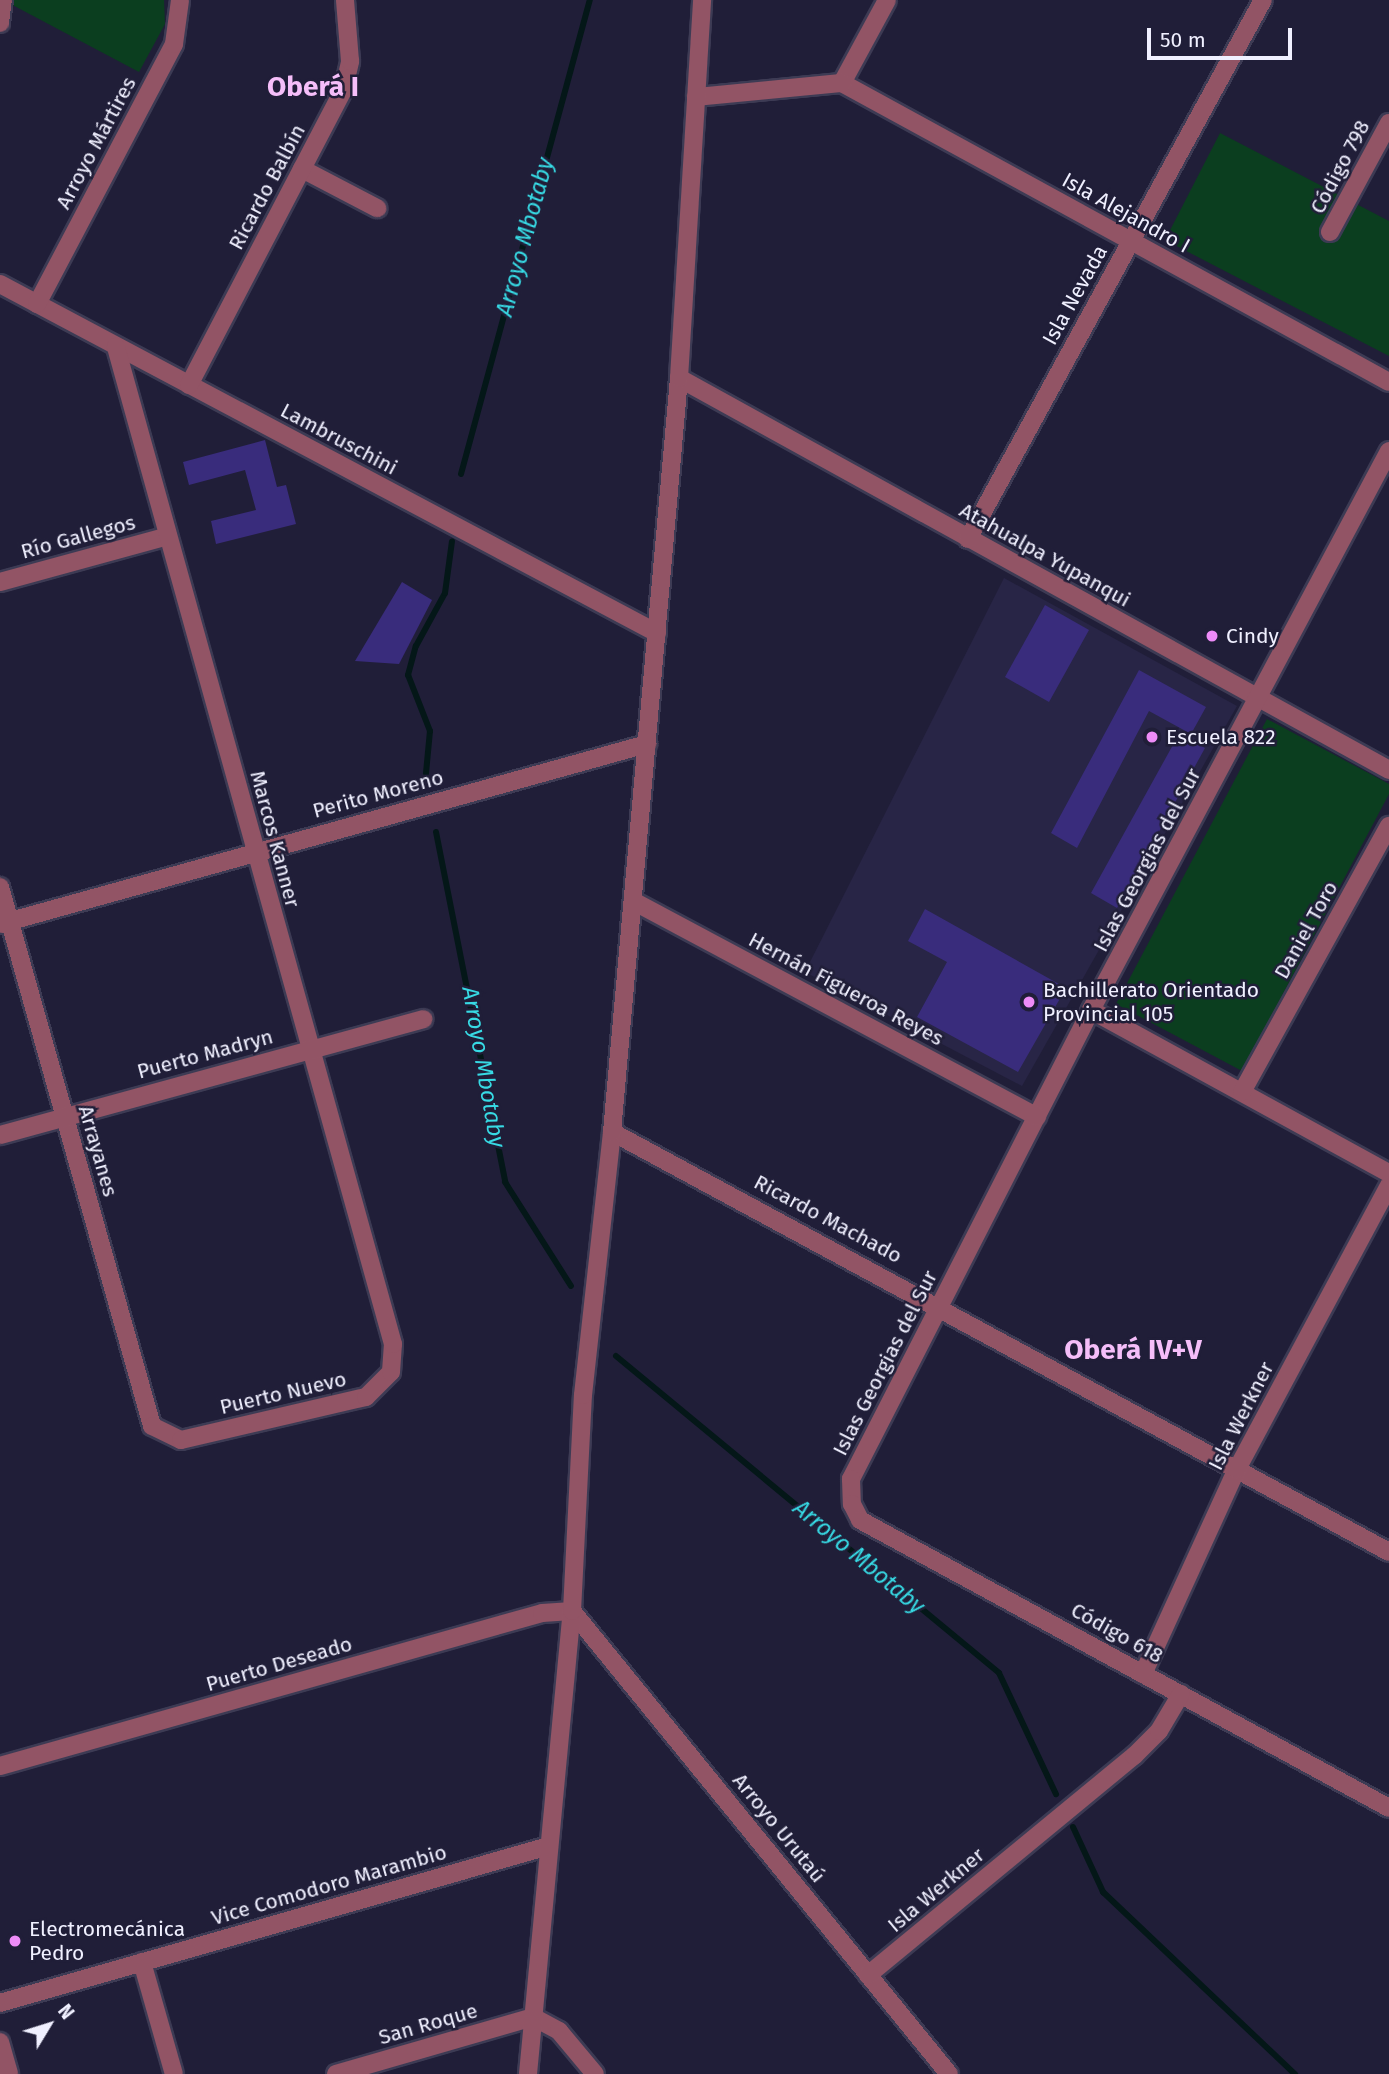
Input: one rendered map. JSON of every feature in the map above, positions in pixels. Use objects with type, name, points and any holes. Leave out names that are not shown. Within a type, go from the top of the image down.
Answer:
[{"type":"street","points":[[0,23],[3,0]]},
{"type":"street","name":"Arroyo Mártires","points":[[37,303],[174,44],[180,0]]},
{"type":"street","name":"Ricardo Balbín","points":[[189,385],[344,88],[350,61],[345,0]]},
{"type":"street","points":[[528,2074],[572,1611],[583,1395],[612,1132],[680,378],[702,0]]},
{"type":"street","points":[[696,97],[842,83],[887,0]]},
{"type":"street","name":"Isla Nevada","points":[[968,539],[1263,0]]},
{"type":"street","name":"Isla Alejandro I","points":[[842,83],[1389,382]]},
{"type":"street","name":"Código 798","points":[[1330,232],[1389,124]]},
{"type":"street","points":[[302,169],[377,208]]},
{"type":"street","name":"Lambruschini","points":[[0,284],[657,633]]},
{"type":"street","name":"Marcos Kanner","points":[[116,347],[393,1344]]},
{"type":"street","name":"Atahualpa Yupanqui","points":[[680,378],[1389,770]]},
{"type":"street","name":"Islas Georgias del Sur","points":[[851,1479],[1091,1010],[1260,699],[1389,452]]},
{"type":"street","name":"Río Gallegos","points":[[0,582],[168,536]]},
{"type":"street","name":"Perito Moreno","points":[[5,923],[255,851],[647,744]]},
{"type":"street","name":"Daniel Toro","points":[[1242,1092],[1389,826]]},
{"type":"street","name":"Arrayanes","points":[[0,887],[5,923],[64,1116],[152,1426]]},
{"type":"street","name":"Hernán Figueroa Reyes","points":[[633,901],[1037,1117]]},
{"type":"street","points":[[1091,1010],[1389,1173]]},
{"type":"street","name":"Puerto Madryn","points":[[0,1135],[423,1018]]},
{"type":"street","name":"Ricardo Machado","points":[[612,1132],[940,1305],[1389,1552]]},
{"type":"street","name":"Isla Werkner","points":[[1143,1674],[1237,1469],[1389,1185]]},
{"type":"street","name":"Puerto Nuevo","points":[[152,1426],[181,1440],[366,1397],[391,1372],[393,1344]]},
{"type":"street","name":"Código 618","points":[[851,1479],[852,1504],[860,1520],[1389,1808]]},
{"type":"street","name":"Puerto Deseado","points":[[0,1766],[542,1613],[572,1611]]},
{"type":"street","name":"Arroyo Urutaú","points":[[572,1611],[949,2074]]},
{"type":"street","name":"Isla Werkner","points":[[868,1975],[1134,1756],[1159,1731],[1181,1694]]},
{"type":"street","name":"Vice Comodoro Marambio","points":[[0,2003],[549,1846]]},
{"type":"street","points":[[142,1962],[174,2074]]},
{"type":"street","points":[[533,2017],[559,2031],[595,2074]]},
{"type":"street","name":"San Roque","points":[[336,2074],[533,2017]]},
{"type":"street","points":[[0,2042],[9,2074]]},
{"type":"shaded area","points":[[1004,578],[1237,706],[1022,1086],[805,972]]},
{"type":"green space","points":[[3,0],[164,0],[165,24],[139,72]]},
{"type":"green space","points":[[1220,133],[1389,221],[1389,356],[1165,240]]},
{"type":"green space","points":[[1267,719],[1389,784],[1389,794],[1242,1071],[1116,1004]]},
{"type":"building","points":[[265,440],[277,487],[286,485],[296,524],[216,544],[211,521],[256,510],[245,470],[189,485],[183,462]]},
{"type":"building","points":[[402,582],[432,600],[399,664],[355,661]]},
{"type":"building","points":[[1045,605],[1089,630],[1049,702],[1005,677]]},
{"type":"building","points":[[1139,670],[1206,707],[1191,734],[1149,711],[1077,848],[1051,833]]},
{"type":"building","points":[[1179,734],[1205,748],[1117,908],[1091,893]]},
{"type":"building","points":[[925,909],[1066,988],[1018,1072],[917,1017],[947,962],[908,941]]},
{"type":"waterway","name":"Arroyo Mbotaby","points":[[461,474],[590,0]]},
{"type":"waterway","name":"Arroyo Mbotaby","points":[[426,773],[430,731],[408,675],[416,646],[445,593],[452,541]]},
{"type":"waterway","name":"Arroyo Mbotaby","points":[[436,832],[505,1182],[571,1286]]},
{"type":"waterway","name":"Arroyo Mbotaby","points":[[616,1356],[999,1673],[1056,1794]]},
{"type":"waterway","name":"Arroyo Mbotaby","points":[[1073,1827],[1103,1892],[1295,2074]]},
{"type":"place","name":"Cindy","points":[[1212,636]]},
{"type":"place","name":"Escuela 822","points":[[1152,737]]},
{"type":"place","name":"Bachillerato Orientado Provincial 105","points":[[1029,1002]]},
{"type":"place","name":"Electromecánica Pedro","points":[[15,1941]]},
{"type":"district","name":"Oberá I","points":[[313,87]]},
{"type":"district","name":"Oberá IV+V","points":[[1133,1350]]}]
